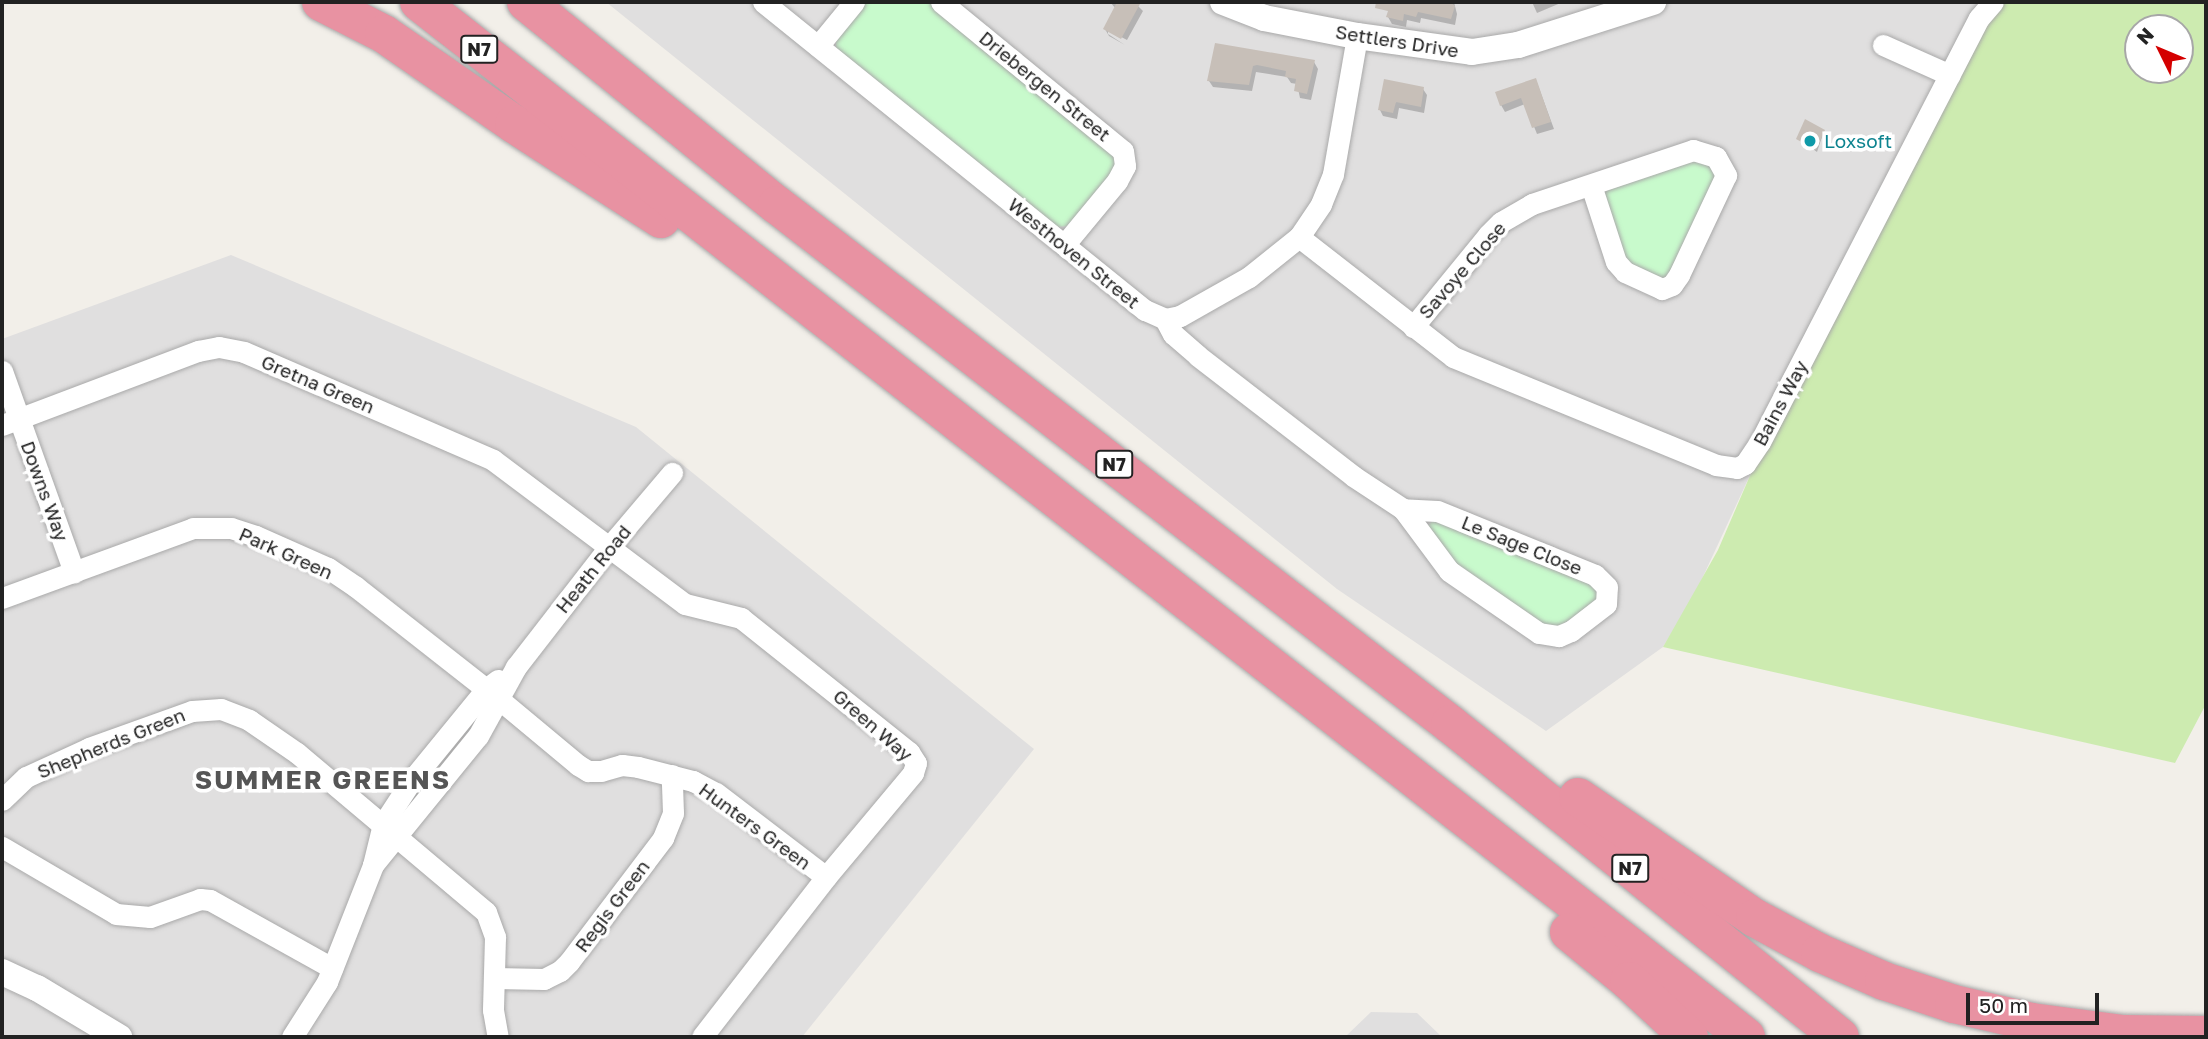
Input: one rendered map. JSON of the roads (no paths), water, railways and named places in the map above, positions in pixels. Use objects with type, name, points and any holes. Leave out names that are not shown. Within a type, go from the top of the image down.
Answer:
[{"type":"highway","points":[[321,2],[384,34],[513,124],[857,344]]},
{"type":"highway","name":"N7","points":[[419,2],[1746,1037]]},
{"type":"highway","name":"N7","points":[[526,2],[777,205],[1450,724],[1840,1037]]},
{"type":"highway","points":[[1280,676],[1283,692],[1292,705],[1629,981],[1689,1037]]},
{"type":"highway","points":[[1450,724],[1467,724],[1485,733],[1745,912],[1795,940],[1868,974],[1954,1004],[2032,1023],[2112,1033],[2206,1035]]},
{"type":"street","name":"Westhoven Street","points":[[763,2],[1145,310],[1165,319]]},
{"type":"street","points":[[818,46],[854,2]]},
{"type":"street","name":"Driebergen Street","points":[[941,2],[1123,151],[1125,166],[1117,181],[1064,245]]},
{"type":"street","name":"Settlers Drive","points":[[1223,2],[1264,18],[1357,36],[1449,51],[1482,52],[1518,45],[1614,8],[1653,2]]},
{"type":"street","name":"Bains Way","points":[[1299,237],[1413,327],[1465,363],[1716,466],[1737,468],[1745,464],[1760,442],[1979,18],[1993,2]]},
{"type":"street","points":[[1165,319],[1180,316],[1249,277],[1299,237],[1321,204],[1334,174],[1357,36]]},
{"type":"street","points":[[1883,46],[1950,75]]},
{"type":"street","name":"Savoye Close","points":[[1413,327],[1501,222],[1532,204],[1693,150],[1716,157],[1726,175],[1679,275],[1672,285],[1662,289],[1625,272],[1616,262],[1591,185]]},
{"type":"street","name":"Le Sage Close","points":[[1165,319],[1173,334],[1198,356],[1353,476],[1403,509],[1449,571],[1539,633],[1559,636],[1571,631],[1606,604],[1607,587],[1595,575],[1437,511],[1403,509]]},
{"type":"street","name":"Gretna Green","points":[[10,422],[198,351],[219,347],[243,352],[493,460],[610,546]]},
{"type":"street","name":"Downs Way","points":[[2,371],[10,422],[74,572]]},
{"type":"street","name":"Heath Road","points":[[292,1037],[320,996],[390,830],[478,736],[493,694],[610,546],[672,473]]},
{"type":"street","name":"Park Green","points":[[2,598],[193,528],[231,528],[257,536],[328,568],[493,694]]},
{"type":"street","name":"Green Way","points":[[610,546],[685,604],[741,618],[915,758],[914,773],[826,877],[702,1037]]},
{"type":"street","name":"Hunters Green","points":[[493,694],[587,771],[601,771],[622,765],[672,775],[716,793],[826,877]]},
{"type":"street","name":"Shepherds Green","points":[[2,800],[26,777],[89,748],[192,711],[220,709],[249,720],[297,753],[486,912],[495,937],[493,1010],[498,1037]]},
{"type":"street","name":"Regis Green","points":[[495,978],[544,979],[560,971],[569,962],[663,838],[673,813],[672,775]]},
{"type":"street","points":[[2,847],[116,914],[150,917],[200,899],[210,900],[332,968]]},
{"type":"street","points":[[2,972],[37,988],[119,1037]]},
{"type":"place","name":"Loxsoft","points":[[1810,141]]},
{"type":"district","name":"SUMMER GREENS","points":[[323,780]]}]
